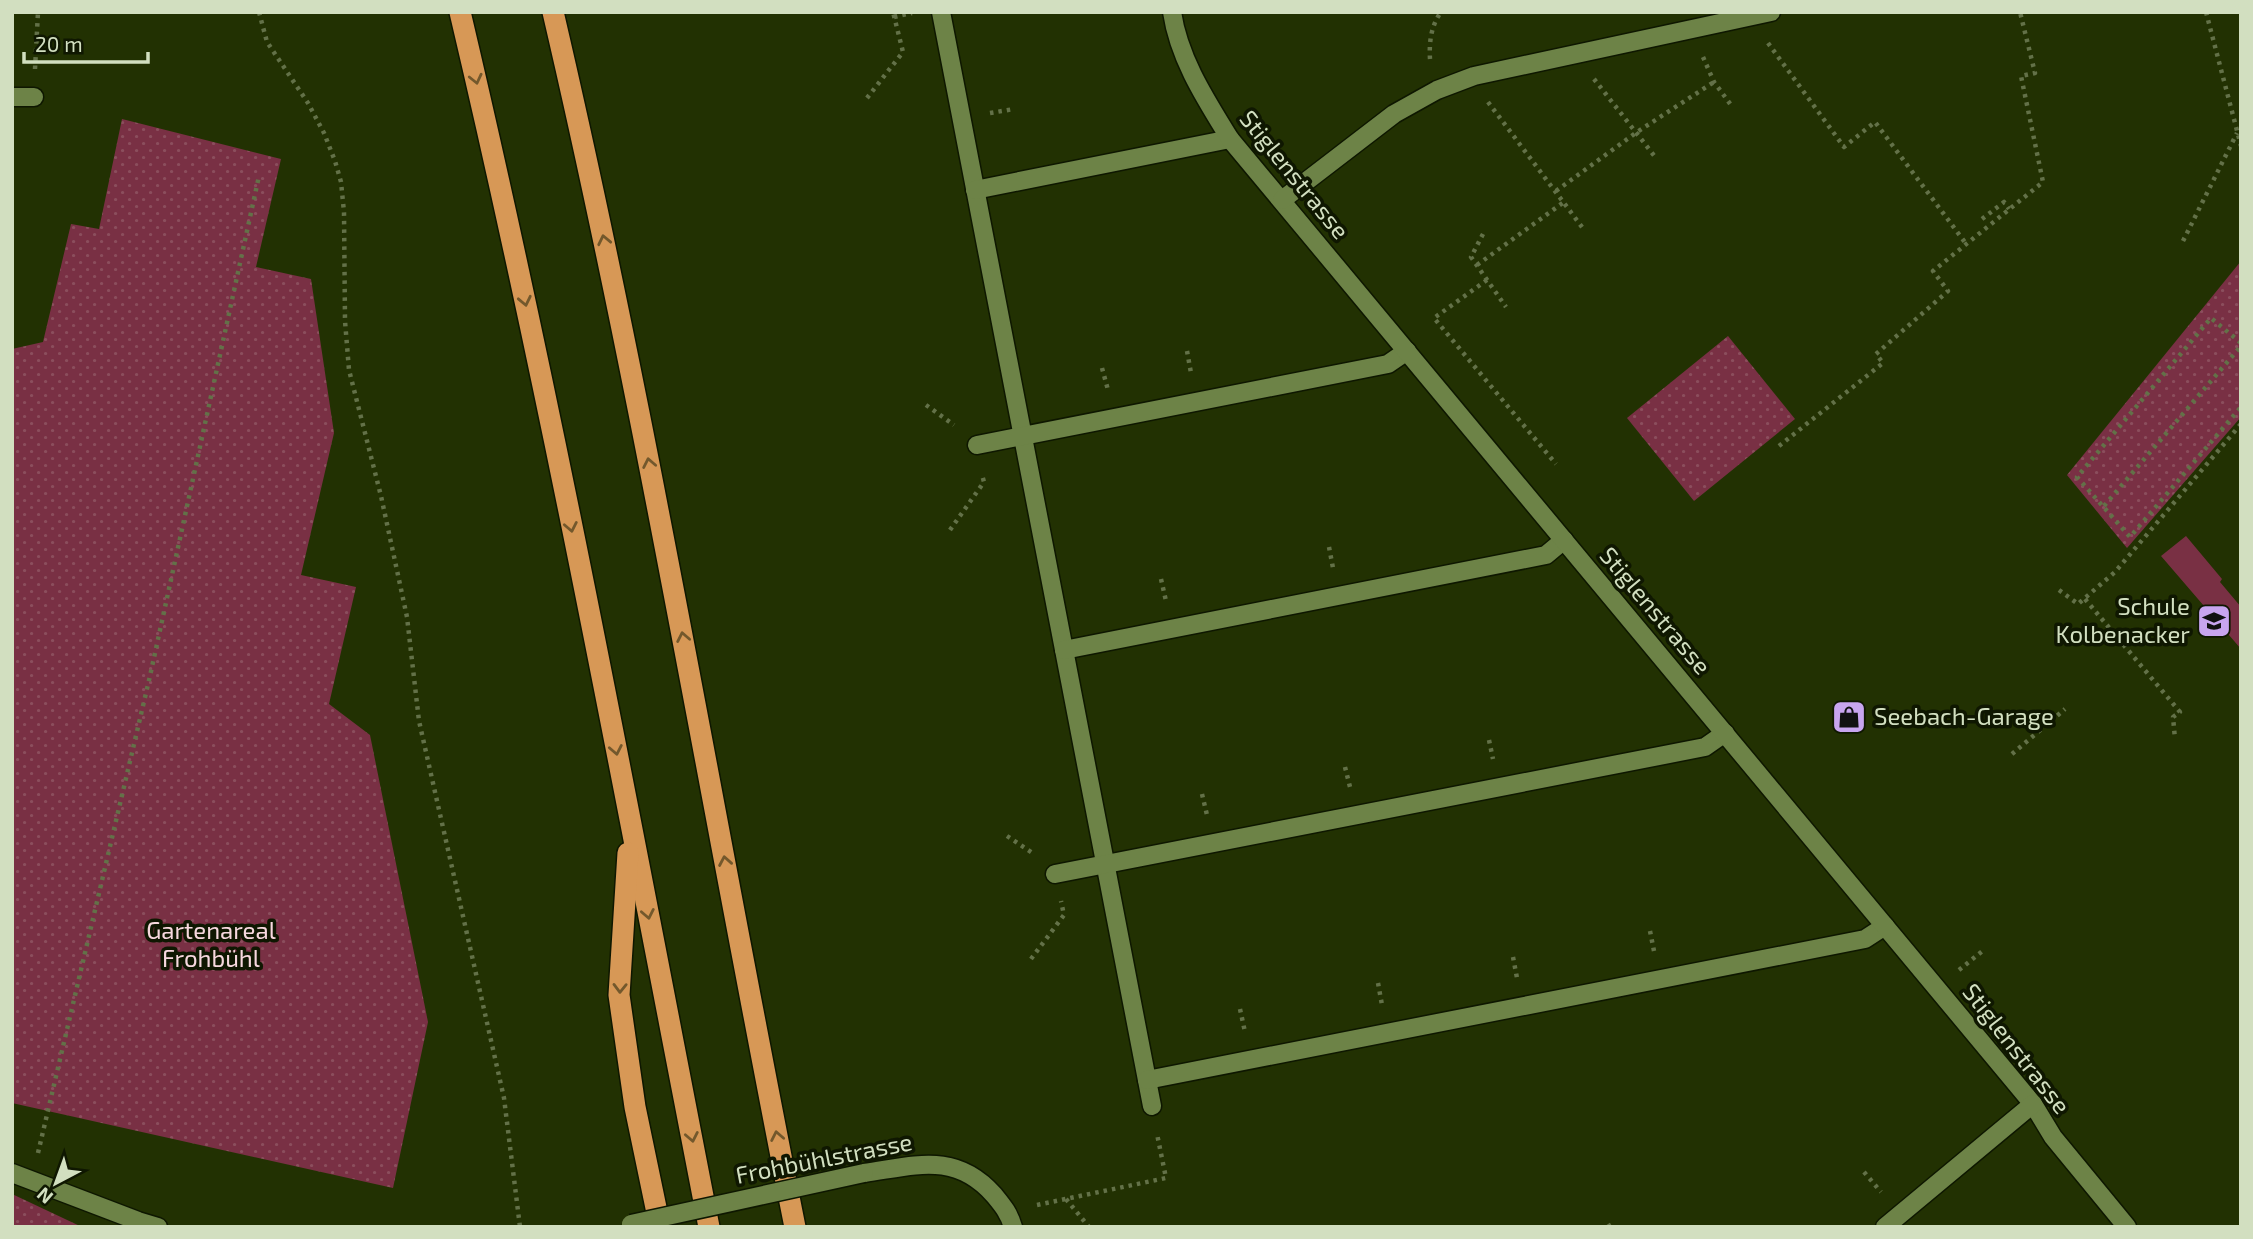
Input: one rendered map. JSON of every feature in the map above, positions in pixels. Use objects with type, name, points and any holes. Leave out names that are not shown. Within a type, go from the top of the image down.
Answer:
[{"type":"highway","points":[[460,12],[533,337],[709,1227]]},
{"type":"highway","points":[[553,12],[645,438],[794,1227]]},
{"type":"highway","points":[[630,822],[619,995],[635,1107],[660,1227]]},
{"type":"street","points":[[941,12],[1152,1106]]},
{"type":"street","name":"Stiglenstrasse","points":[[1171,12],[1194,81],[1230,139],[2033,1104],[2053,1138],[2127,1227]]},
{"type":"street","points":[[1282,200],[1394,114],[1437,90],[1474,76],[1771,12]]},
{"type":"street","points":[[12,97],[34,97]]},
{"type":"street","points":[[975,190],[1230,139]]},
{"type":"street","points":[[977,445],[1388,363],[1407,351]]},
{"type":"street","points":[[1064,650],[1546,555],[1564,540]]},
{"type":"street","points":[[1055,874],[1705,747],[1725,733]]},
{"type":"street","points":[[1147,1080],[1865,940],[1885,926]]},
{"type":"street","points":[[1885,1227],[2033,1104]]},
{"type":"street","name":"Frohbühlstrasse","points":[[625,1225],[864,1173],[931,1164],[960,1169],[982,1181],[1011,1219]]},
{"type":"street","points":[[12,1173],[158,1227]]},
{"type":"path","points":[[34,97],[38,12]]},
{"type":"path","points":[[260,12],[267,42],[308,103],[335,161],[341,182],[349,370],[381,496],[407,617],[419,721],[504,1098],[520,1227]]},
{"type":"path","points":[[867,98],[903,51],[893,15],[917,12]]},
{"type":"path","points":[[1430,59],[1429,48],[1434,22],[1441,12]]},
{"type":"path","points":[[1779,446],[1883,363],[1876,354],[1948,291],[1933,271],[2043,181],[2021,76],[2035,73],[2020,12]]},
{"type":"path","points":[[2206,12],[2241,146]]},
{"type":"path","points":[[1765,38],[1844,146],[1875,122],[1967,245]]},
{"type":"path","points":[[1701,53],[1714,82],[1731,105]]},
{"type":"path","points":[[1594,79],[1656,158]]},
{"type":"path","points":[[1556,191],[1637,132],[1714,82]]},
{"type":"path","points":[[1487,102],[1585,231]]},
{"type":"path","points":[[2183,241],[2237,132]]},
{"type":"path","points":[[32,1181],[150,676],[259,176]]},
{"type":"path","points":[[1477,265],[1564,202]]},
{"type":"path","points":[[1982,219],[2004,202],[2009,209]]},
{"type":"path","points":[[1483,234],[1471,257],[1506,307]]},
{"type":"path","points":[[1487,280],[1434,318],[1556,464]]},
{"type":"path","points":[[2104,506],[2241,344],[2211,318],[2077,477],[2130,537],[2241,407]]},
{"type":"path","points":[[2059,590],[2078,604],[2115,572],[2241,425]]},
{"type":"path","points":[[2085,599],[2180,712],[2173,717],[2175,739]]},
{"type":"path","points":[[2012,754],[2066,709]]},
{"type":"path","points":[[1956,973],[1985,949]]},
{"type":"path","points":[[1011,1219],[1066,1199],[1166,1178],[1162,1160]]},
{"type":"path","points":[[1066,1199],[1089,1227]]},
{"type":"green space","name":"Gartenareal Frohbühl","points":[[122,119],[281,159],[256,267],[311,279],[334,433],[301,575],[356,587],[329,704],[370,735],[428,1022],[393,1188],[12,1103],[12,349],[43,342],[71,224],[99,229]]},
{"type":"green space","points":[[2241,261],[2241,417],[2127,548],[2067,475]]},
{"type":"green space","points":[[1728,336],[1795,419],[1694,501],[1627,418]]},
{"type":"green space","points":[[2186,536],[2222,579],[2220,582],[2241,607],[2241,649],[2161,556]]},
{"type":"green space","points":[[12,1194],[82,1227],[12,1227]]},
{"type":"place","name":"Schule Kolbenacker","points":[[2214,621]]},
{"type":"place","name":"Seebach-Garage","points":[[1849,717]]}]
